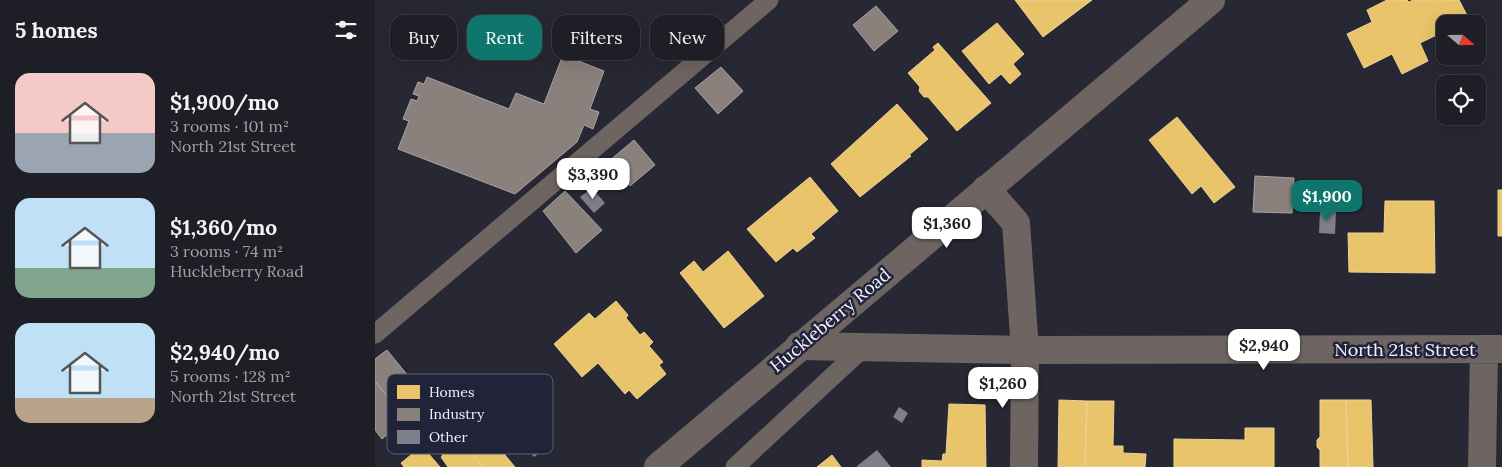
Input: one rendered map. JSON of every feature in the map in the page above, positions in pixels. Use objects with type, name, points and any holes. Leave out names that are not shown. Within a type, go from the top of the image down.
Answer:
[{"type":"street","name":"Huckleberry Road","points":[[658,467],[1211,0]]},
{"type":"street","points":[[986,189],[1016,223],[1025,350],[1024,467]]},
{"type":"street","name":"North 21st Street","points":[[799,346],[1025,350],[1493,349]]},
{"type":"street","points":[[1482,467],[1493,349]]},
{"type":"lane","points":[[375,334],[769,0]]},
{"type":"lane","points":[[735,467],[864,347]]},
{"type":"building: Homes","points":[[1015,0],[1092,0],[1043,37]]},
{"type":"building: Homes","points":[[1387,0],[1407,0],[1409,2],[1413,0],[1459,0],[1467,15],[1436,15],[1436,35],[1420,43],[1428,61],[1402,74],[1392,54],[1364,68],[1347,34],[1372,22],[1367,10]]},
{"type":"building: Homes","points":[[997,23],[1024,54],[1013,64],[1021,74],[1010,84],[1001,74],[989,84],[962,51]]},
{"type":"building: Homes","points":[[938,43],[991,103],[957,131],[928,97],[924,97],[919,91],[920,87],[908,73],[935,50],[933,47]]},
{"type":"building: Homes","points":[[897,104],[928,139],[909,155],[911,156],[860,197],[831,164]]},
{"type":"building: Homes","points":[[1177,117],[1235,187],[1214,203],[1201,186],[1192,194],[1149,140]]},
{"type":"building: Homes","points":[[810,177],[838,211],[811,234],[815,238],[797,252],[793,248],[776,262],[747,229]]},
{"type":"building: Homes","points":[[1498,190],[1502,190],[1502,236],[1498,236]]},
{"type":"building: Homes","points":[[1385,201],[1434,201],[1435,273],[1349,272],[1348,233],[1384,233]]},
{"type":"building: Homes","points":[[728,251],[764,296],[724,328],[680,273],[694,261],[703,272]]},
{"type":"building: Homes","points":[[616,301],[628,315],[626,318],[640,335],[644,332],[653,342],[649,346],[663,362],[659,365],[666,374],[637,399],[629,390],[625,394],[598,363],[582,377],[554,344],[589,313],[595,319]]},
{"type":"building: Homes","points":[[1059,400],[1087,401],[1085,467],[1058,467]]},
{"type":"building: Homes","points":[[1320,400],[1346,400],[1348,467],[1320,467],[1320,450],[1317,447],[1317,440],[1320,437]]},
{"type":"building: Homes","points":[[1346,400],[1371,400],[1373,467],[1348,467]]},
{"type":"building: Homes","points":[[1087,401],[1114,401],[1113,446],[1123,446],[1123,453],[1146,454],[1145,467],[1085,467]]},
{"type":"building: Homes","points":[[949,404],[985,405],[986,467],[922,467],[922,460],[942,461],[943,454],[946,454]]},
{"type":"building: Homes","points":[[1245,428],[1274,428],[1274,467],[1174,467],[1174,439],[1245,440]]},
{"type":"building: Homes","points":[[412,454],[429,454],[440,467],[404,467],[401,463]]},
{"type":"building: Homes","points":[[441,454],[472,454],[483,467],[448,467],[441,457],[443,456]]},
{"type":"building: Homes","points":[[472,454],[504,454],[515,467],[483,467]]},
{"type":"building: Homes","points":[[832,455],[841,467],[817,467]]},
{"type":"building: Industry","points":[[876,6],[898,31],[874,51],[853,25]]},
{"type":"building: Industry","points":[[561,60],[576,60],[604,71],[590,109],[599,112],[593,129],[584,125],[577,142],[515,194],[398,149],[409,121],[403,119],[411,99],[417,101],[419,96],[413,94],[418,82],[424,84],[427,77],[509,109],[516,93],[544,104]]},
{"type":"building: Industry","points":[[721,67],[743,91],[718,114],[695,88]]},
{"type":"building: Industry","points":[[634,140],[655,165],[630,186],[609,161]]},
{"type":"building: Industry","points":[[1255,176],[1294,178],[1292,213],[1253,212]]},
{"type":"building: Industry","points":[[565,191],[602,230],[576,253],[543,211]]},
{"type":"building: Industry","points":[[387,350],[406,374],[387,374],[387,396],[375,381],[375,359]]},
{"type":"building: Industry","points":[[375,381],[387,396],[387,435],[382,439],[375,430]]},
{"type":"building: Other","points":[[592,188],[605,203],[594,213],[580,197]]},
{"type":"building: Other","points":[[1320,211],[1336,212],[1335,234],[1319,233]]},
{"type":"building: Other","points":[[899,407],[908,413],[902,423],[893,417]]},
{"type":"building: Other","points":[[877,450],[891,467],[857,467],[857,466]]}]
